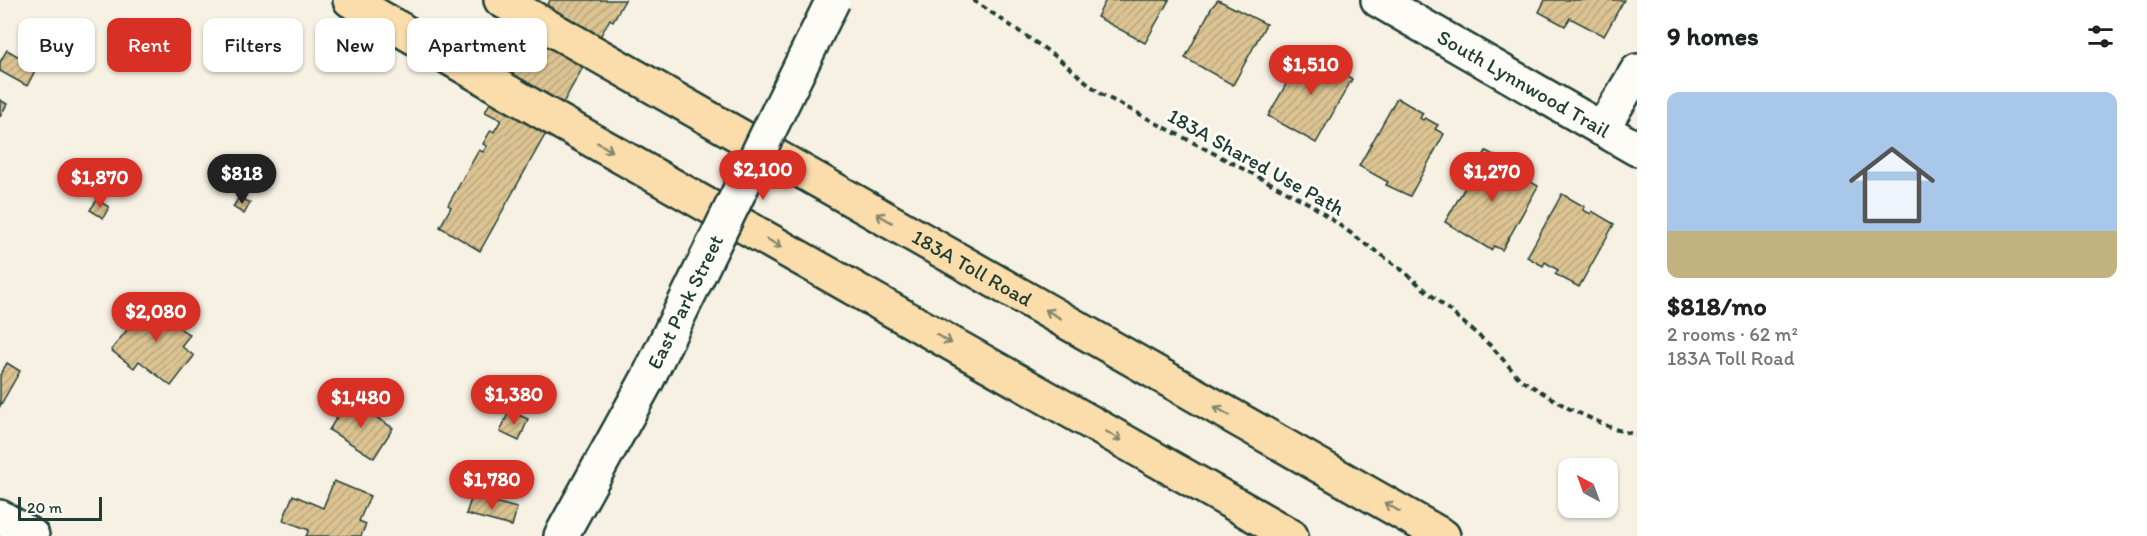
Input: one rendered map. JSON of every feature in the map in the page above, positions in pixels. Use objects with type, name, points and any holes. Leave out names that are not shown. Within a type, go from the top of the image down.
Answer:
[{"type":"highway","points":[[350,0],[1291,536]]},
{"type":"highway","name":"183A Toll Road","points":[[501,0],[1443,536]]},
{"type":"street","name":"East Park Street","points":[[561,536],[647,380],[833,0]]},
{"type":"street","name":"South Lynnwood Trail","points":[[1378,0],[1637,149]]},
{"type":"street","points":[[1602,129],[1637,71]]},
{"type":"street","points":[[0,517],[32,536]]},
{"type":"path","name":"183A Shared Use Path","points":[[973,0],[1054,56],[1101,94],[1310,204],[1402,270],[1492,347],[1520,379],[1568,408],[1614,429],[1637,435]]},
{"type":"building","points":[[550,0],[625,0],[613,21],[610,19],[480,251],[440,227],[451,207],[448,205],[479,150],[483,152],[487,146],[483,144],[491,130],[494,132],[501,120],[485,112],[507,72],[547,72],[547,18],[541,18]]},
{"type":"building","points":[[1106,0],[1169,0],[1145,43],[1097,17]]},
{"type":"building","points":[[1218,0],[1266,24],[1233,85],[1185,58]]},
{"type":"building","points":[[1545,0],[1624,0],[1604,36],[1570,18],[1565,26],[1539,12]]},
{"type":"building","points":[[1307,48],[1332,61],[1330,65],[1352,79],[1316,143],[1268,116]]},
{"type":"building","points":[[7,50],[18,56],[18,72],[34,72],[27,86],[0,71],[0,62]]},
{"type":"building","points":[[1397,98],[1423,113],[1420,118],[1423,120],[1425,118],[1438,125],[1435,129],[1444,134],[1410,196],[1386,185],[1388,182],[1359,166]]},
{"type":"building","points":[[0,100],[7,104],[0,117]]},
{"type":"building","points":[[1486,151],[1510,164],[1506,170],[1511,173],[1515,168],[1526,174],[1524,178],[1538,186],[1502,250],[1494,246],[1491,250],[1445,222]]},
{"type":"building","points":[[1562,194],[1585,207],[1583,210],[1591,214],[1592,211],[1614,224],[1579,287],[1555,274],[1558,270],[1545,262],[1543,266],[1527,257]]},
{"type":"building","points":[[239,197],[250,203],[244,214],[233,207]]},
{"type":"building","points":[[97,200],[109,207],[103,218],[90,210]]},
{"type":"building","points":[[152,298],[180,319],[175,325],[190,335],[181,346],[194,356],[171,386],[139,361],[134,368],[111,350]]},
{"type":"building","points":[[7,363],[20,371],[0,406],[0,375]]},
{"type":"building","points":[[348,399],[393,428],[374,458],[329,430]]},
{"type":"building","points":[[509,411],[528,419],[519,441],[500,432]]},
{"type":"building","points":[[334,481],[370,496],[359,521],[366,524],[361,536],[306,536],[309,530],[283,520],[293,495],[323,508]]},
{"type":"building","points":[[472,496],[517,508],[512,526],[466,514]]}]
